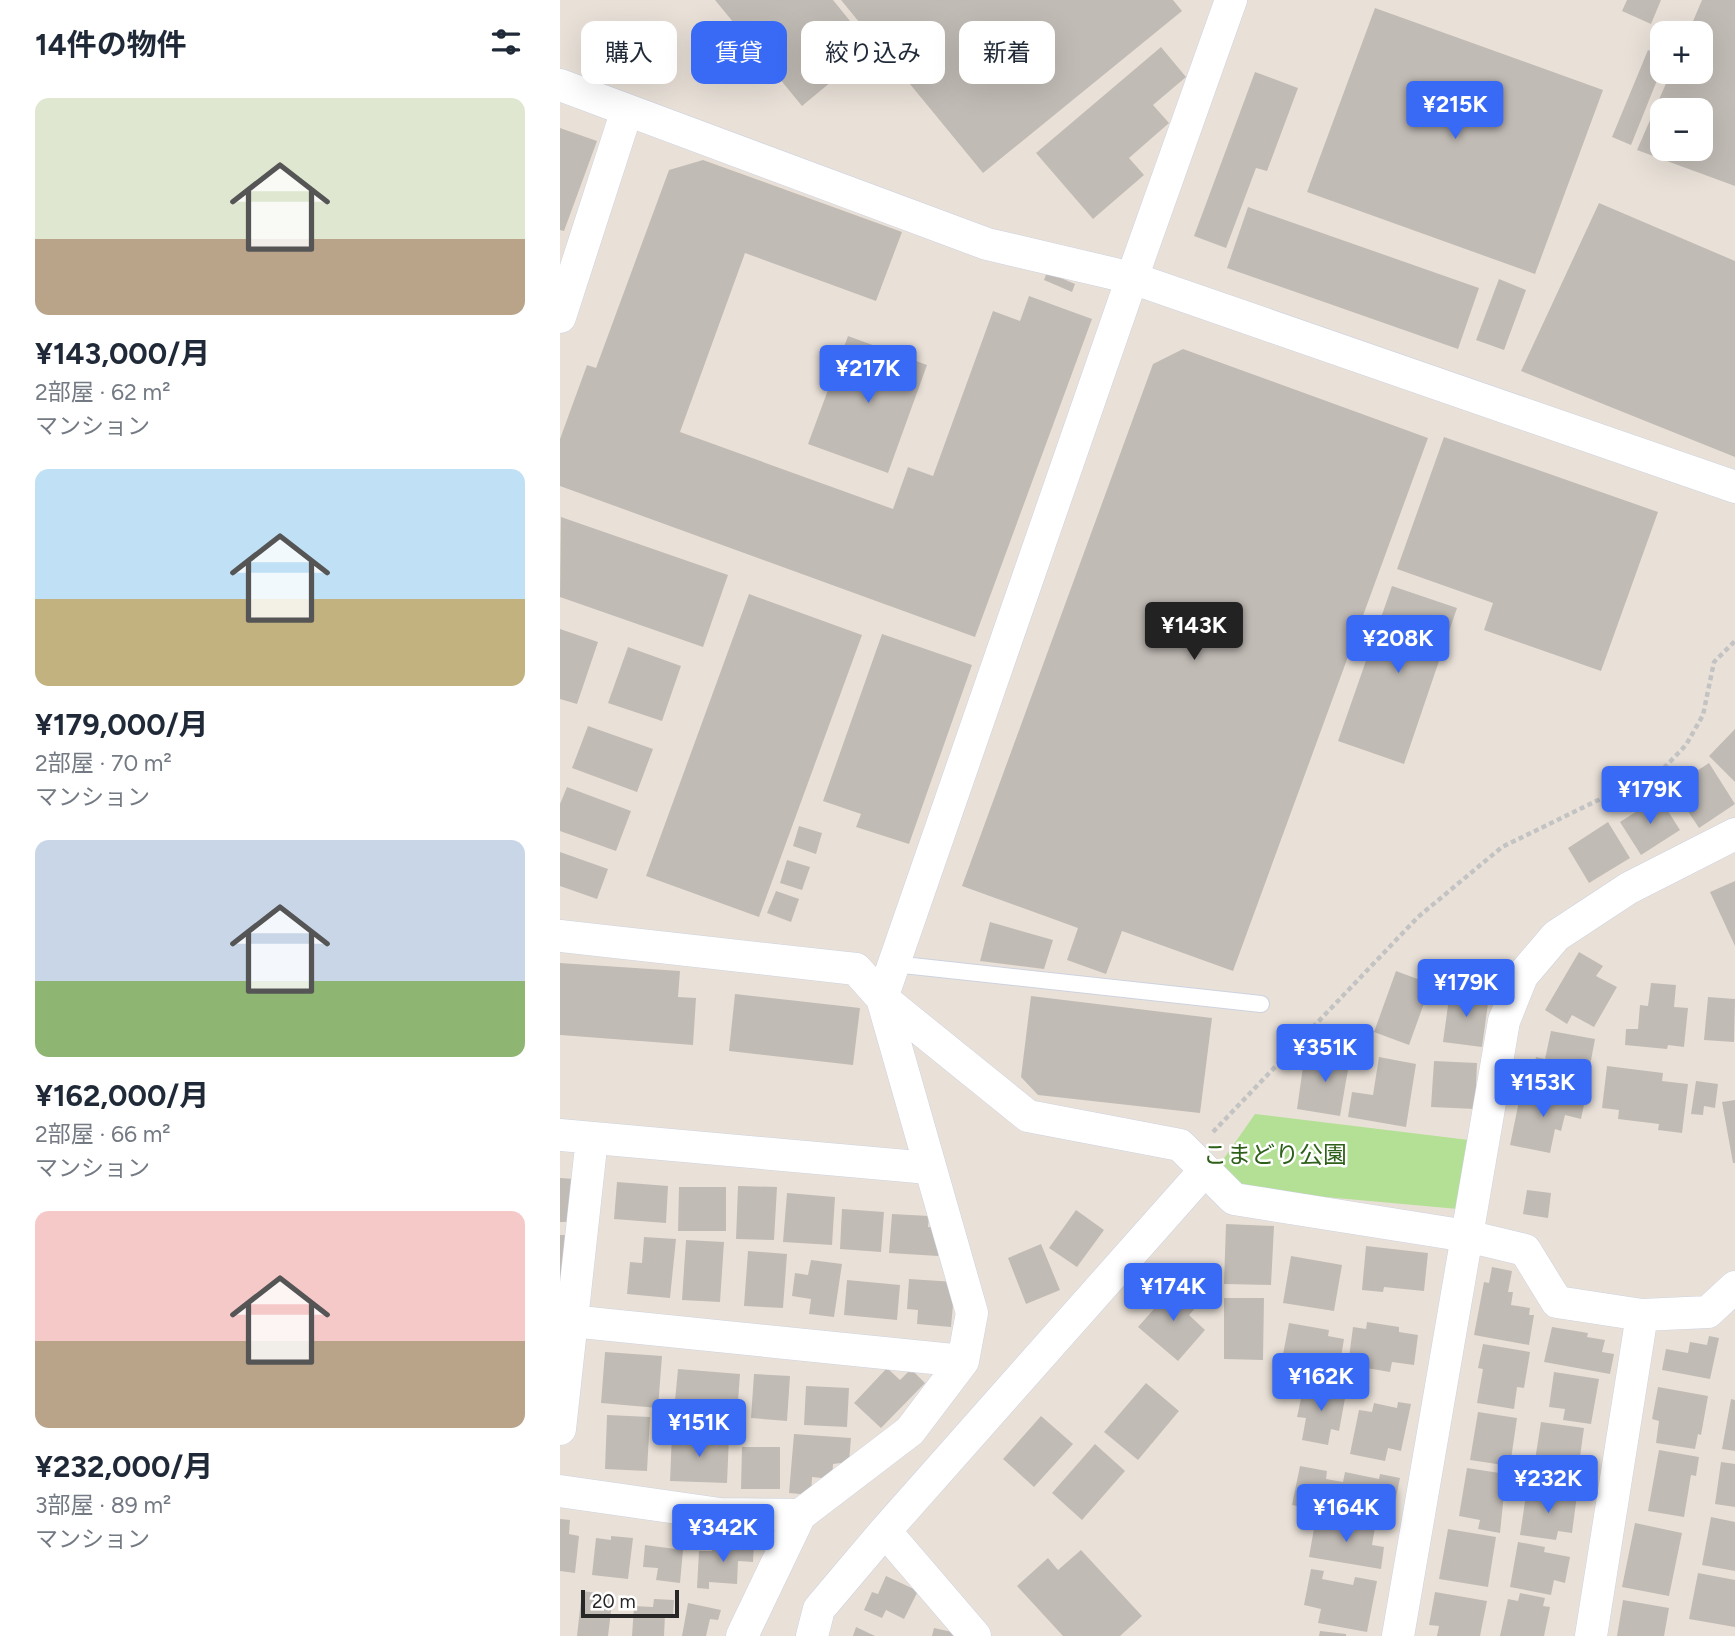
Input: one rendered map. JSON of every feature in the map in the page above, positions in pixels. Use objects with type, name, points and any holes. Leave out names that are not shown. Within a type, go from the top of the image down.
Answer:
[{"type":"street","points":[[742,1636],[800,1515],[910,1430],[964,1361],[972,1313],[882,998],[1231,0]]},
{"type":"street","points":[[560,85],[987,244],[1132,278],[1735,487]]},
{"type":"street","points":[[560,317],[627,110]]},
{"type":"street","points":[[1398,1636],[1504,1021],[1522,976],[1556,936],[1566,929],[1629,888],[1735,834]]},
{"type":"street","points":[[560,936],[856,969],[882,998],[1028,1116],[1180,1145],[1234,1199],[1467,1236],[1525,1250],[1557,1302],[1642,1315],[1708,1312],[1735,1287]]},
{"type":"street","points":[[560,1135],[929,1168]]},
{"type":"street","points":[[560,1429],[565,1320],[592,1138]]},
{"type":"street","points":[[812,1636],[819,1609],[1198,1163]]},
{"type":"street","points":[[1591,1636],[1642,1315]]},
{"type":"street","points":[[565,1320],[964,1361]]},
{"type":"street","points":[[560,1491],[720,1514],[800,1515]]},
{"type":"street","points":[[885,1531],[975,1636]]},
{"type":"lane","points":[[894,964],[1261,1004]]},
{"type":"path","points":[[1198,1163],[1418,917],[1502,847],[1664,768],[1686,745],[1703,715],[1714,662],[1735,641]]},
{"type":"green space","name":"こまどり公園","points":[[1255,1114],[1469,1140],[1458,1209],[1247,1190],[1220,1164]]},
{"type":"building","points":[[715,0],[833,0],[850,21],[801,21],[801,84],[829,84],[802,106],[784,84],[787,84],[787,21],[732,21]]},
{"type":"building","points":[[841,0],[1173,0],[1182,11],[983,173],[910,84],[945,84],[945,21],[858,21]]},
{"type":"building","points":[[1627,0],[1661,0],[1650,24],[1622,11]]},
{"type":"building","points":[[1702,0],[1735,0],[1735,186],[1667,161],[1713,161],[1713,98],[1660,98],[1666,84],[1713,84],[1713,21],[1693,21]]},
{"type":"building","points":[[1375,8],[1603,90],[1535,274],[1307,192]]},
{"type":"building","points":[[1161,47],[1186,77],[1153,105],[1169,123],[1129,158],[1144,175],[1093,219],[1036,153]]},
{"type":"building","points":[[1648,50],[1650,84],[1656,84],[1631,145],[1612,137]]},
{"type":"building","points":[[1255,72],[1298,88],[1267,171],[1256,168],[1226,248],[1194,236]]},
{"type":"building","points":[[1650,120],[1650,155],[1637,150]]},
{"type":"building","points":[[560,128],[597,141],[564,231],[560,230]]},
{"type":"building","points":[[703,160],[902,232],[876,301],[745,253],[680,432],[893,509],[908,467],[933,476],[993,311],[1020,321],[1029,296],[1092,319],[975,637],[560,486],[560,439],[587,365],[596,368],[669,170]]},
{"type":"building","points":[[1599,203],[1735,261],[1735,457],[1521,371]]},
{"type":"building","points":[[1248,207],[1479,288],[1458,349],[1227,268]]},
{"type":"building","points":[[1047,272],[1075,284],[1072,292],[1044,280]]},
{"type":"building","points":[[1499,279],[1526,290],[1504,350],[1476,340]]},
{"type":"building","points":[[848,336],[927,365],[888,473],[808,444]]},
{"type":"building","points":[[1183,349],[1428,438],[1233,971],[1122,931],[1106,974],[1067,960],[1078,928],[962,886],[1153,364]]},
{"type":"building","points":[[1444,437],[1658,512],[1601,671],[1484,630],[1493,603],[1397,569]]},
{"type":"building","points":[[561,517],[728,575],[703,647],[560,597]]},
{"type":"building","points":[[1392,586],[1457,608],[1404,764],[1338,741]]},
{"type":"building","points":[[749,594],[862,635],[759,917],[646,876]]},
{"type":"building","points":[[560,629],[598,642],[577,704],[560,699]]},
{"type":"building","points":[[882,634],[972,665],[909,844],[856,827],[861,814],[823,801]]},
{"type":"building","points":[[628,647],[681,666],[662,721],[608,703]]},
{"type":"building","points":[[588,726],[653,749],[637,792],[572,768]]},
{"type":"building","points":[[1735,729],[1735,782],[1709,756]]},
{"type":"building","points":[[1709,763],[1735,804],[1699,828],[1672,787]]},
{"type":"building","points":[[567,787],[631,811],[616,851],[560,831],[560,804]]},
{"type":"building","points":[[1659,797],[1680,830],[1641,855],[1620,822]]},
{"type":"building","points":[[1608,822],[1630,858],[1589,883],[1568,848]]},
{"type":"building","points":[[799,826],[822,833],[816,854],[793,846]]},
{"type":"building","points":[[560,852],[608,869],[597,899],[560,886]]},
{"type":"building","points":[[787,860],[810,867],[802,890],[780,883]]},
{"type":"building","points":[[1735,881],[1735,946],[1710,892]]},
{"type":"building","points":[[776,891],[799,899],[791,922],[767,913]]},
{"type":"building","points":[[990,922],[1053,940],[1044,969],[980,961]]},
{"type":"building","points":[[1579,952],[1603,966],[1596,976],[1617,987],[1594,1027],[1572,1015],[1567,1024],[1545,1010]]},
{"type":"building","points":[[560,963],[680,971],[678,997],[696,998],[693,1045],[560,1035]]},
{"type":"building","points":[[1396,971],[1431,984],[1409,1045],[1374,1032]]},
{"type":"building","points":[[1651,983],[1676,985],[1674,1007],[1688,1008],[1684,1047],[1668,1045],[1667,1049],[1625,1045],[1626,1029],[1638,1029],[1640,1005],[1648,1006]]},
{"type":"building","points":[[1450,991],[1489,996],[1482,1047],[1443,1042]]},
{"type":"building","points":[[735,994],[860,1008],[853,1065],[729,1051]]},
{"type":"building","points":[[1031,996],[1212,1018],[1200,1113],[1038,1095],[1021,1077]]},
{"type":"building","points":[[1708,997],[1735,999],[1734,1042],[1704,1040]]},
{"type":"building","points":[[1551,1031],[1595,1039],[1586,1087],[1532,1077],[1536,1057],[1545,1059]]},
{"type":"building","points":[[1324,1048],[1351,1052],[1340,1116],[1297,1109],[1303,1067],[1321,1069]]},
{"type":"building","points":[[1379,1057],[1416,1064],[1406,1127],[1348,1117],[1352,1092],[1373,1095]]},
{"type":"building","points":[[1434,1061],[1477,1063],[1475,1109],[1431,1107]]},
{"type":"building","points":[[1607,1066],[1663,1073],[1662,1081],[1688,1084],[1682,1133],[1658,1130],[1659,1124],[1618,1119],[1619,1110],[1602,1108]]},
{"type":"building","points":[[1696,1081],[1718,1084],[1715,1108],[1704,1106],[1703,1115],[1691,1114]]},
{"type":"building","points":[[1533,1089],[1585,1100],[1581,1119],[1565,1115],[1561,1131],[1555,1129],[1550,1153],[1510,1145],[1519,1101],[1530,1103]]},
{"type":"building","points":[[1735,1100],[1735,1163],[1733,1163],[1722,1102]]},
{"type":"building","points":[[560,1178],[574,1179],[571,1222],[560,1222]]},
{"type":"building","points":[[617,1182],[668,1186],[666,1223],[614,1219]]},
{"type":"building","points":[[738,1186],[777,1187],[774,1240],[736,1239]]},
{"type":"building","points":[[679,1187],[726,1187],[726,1231],[678,1231]]},
{"type":"building","points":[[1527,1190],[1551,1193],[1548,1218],[1523,1214]]},
{"type":"building","points":[[787,1193],[835,1197],[832,1245],[783,1242]]},
{"type":"building","points":[[842,1209],[884,1212],[881,1252],[840,1249]]},
{"type":"building","points":[[1076,1210],[1104,1230],[1077,1267],[1049,1248]]},
{"type":"building","points":[[892,1214],[929,1216],[928,1227],[940,1228],[938,1256],[889,1253]]},
{"type":"building","points":[[1226,1224],[1274,1226],[1271,1285],[1224,1284]]},
{"type":"building","points":[[560,1235],[568,1235],[560,1287]]},
{"type":"building","points":[[644,1237],[676,1239],[670,1298],[627,1294],[630,1262],[642,1263]]},
{"type":"building","points":[[686,1240],[724,1242],[720,1302],[682,1300]]},
{"type":"building","points":[[1041,1244],[1060,1290],[1026,1304],[1008,1258]]},
{"type":"building","points":[[1366,1246],[1428,1253],[1424,1291],[1384,1287],[1383,1292],[1362,1290]]},
{"type":"building","points":[[748,1251],[787,1254],[783,1308],[744,1306]]},
{"type":"building","points":[[1291,1256],[1342,1265],[1334,1311],[1283,1303]]},
{"type":"building","points":[[811,1260],[842,1264],[834,1317],[809,1314],[811,1299],[792,1296],[795,1273],[808,1275]]},
{"type":"building","points":[[1492,1267],[1512,1271],[1508,1292],[1513,1292],[1511,1305],[1530,1308],[1529,1315],[1534,1315],[1529,1345],[1474,1335],[1484,1282],[1489,1283]]},
{"type":"building","points":[[909,1279],[955,1282],[951,1327],[917,1324],[918,1310],[907,1309]]},
{"type":"building","points":[[847,1280],[900,1285],[897,1320],[844,1315]]},
{"type":"building","points":[[1176,1284],[1198,1305],[1189,1315],[1205,1330],[1178,1361],[1138,1327]]},
{"type":"building","points":[[1224,1298],[1264,1298],[1263,1360],[1224,1359]]},
{"type":"building","points":[[1367,1322],[1399,1327],[1399,1332],[1418,1335],[1414,1365],[1392,1362],[1390,1372],[1348,1365],[1353,1327],[1366,1329]]},
{"type":"building","points":[[1289,1323],[1329,1330],[1328,1336],[1344,1339],[1340,1363],[1332,1362],[1329,1378],[1280,1370]]},
{"type":"building","points":[[1552,1327],[1588,1333],[1587,1337],[1605,1340],[1602,1352],[1614,1354],[1610,1374],[1544,1362]]},
{"type":"building","points":[[1709,1336],[1719,1338],[1710,1379],[1662,1370],[1666,1349],[1688,1353],[1690,1342],[1707,1345]]},
{"type":"building","points":[[1483,1344],[1530,1352],[1524,1388],[1517,1387],[1514,1409],[1477,1403],[1483,1369],[1478,1368]]},
{"type":"building","points":[[605,1352],[662,1356],[658,1408],[601,1403]]},
{"type":"building","points":[[887,1368],[900,1380],[911,1369],[925,1383],[881,1428],[854,1403]]},
{"type":"building","points":[[678,1369],[740,1374],[737,1415],[674,1411]]},
{"type":"building","points":[[1554,1372],[1599,1379],[1591,1424],[1563,1420],[1565,1409],[1549,1407]]},
{"type":"building","points":[[754,1374],[790,1376],[787,1421],[751,1418]]},
{"type":"building","points":[[1146,1383],[1179,1411],[1138,1460],[1104,1432]]},
{"type":"building","points":[[1304,1385],[1346,1393],[1339,1431],[1331,1429],[1328,1445],[1302,1440],[1306,1418],[1297,1417]]},
{"type":"building","points":[[806,1386],[849,1388],[847,1427],[804,1425]]},
{"type":"building","points":[[1658,1387],[1708,1396],[1701,1435],[1698,1434],[1695,1449],[1656,1443],[1659,1421],[1652,1419]]},
{"type":"building","points":[[1731,1399],[1735,1400],[1735,1451],[1722,1449]]},
{"type":"building","points":[[1398,1402],[1411,1404],[1401,1451],[1388,1448],[1385,1461],[1350,1454],[1359,1410],[1372,1412],[1374,1403],[1397,1408]]},
{"type":"building","points":[[1478,1412],[1517,1418],[1510,1466],[1470,1460]]},
{"type":"building","points":[[607,1415],[650,1417],[647,1471],[605,1469]]},
{"type":"building","points":[[1041,1416],[1073,1444],[1034,1487],[1003,1459]]},
{"type":"building","points":[[1541,1422],[1584,1428],[1579,1464],[1569,1462],[1567,1478],[1533,1473]]},
{"type":"building","points":[[672,1434],[729,1437],[727,1483],[670,1481]]},
{"type":"building","points":[[794,1434],[851,1438],[849,1462],[833,1464],[832,1479],[812,1477],[811,1495],[789,1493]]},
{"type":"building","points":[[1095,1444],[1125,1471],[1082,1520],[1052,1493]]},
{"type":"building","points":[[742,1447],[780,1447],[780,1489],[741,1489]]},
{"type":"building","points":[[1659,1450],[1699,1457],[1696,1476],[1691,1475],[1684,1517],[1648,1511]]},
{"type":"building","points":[[1721,1462],[1735,1464],[1735,1507],[1715,1504]]},
{"type":"building","points":[[1300,1466],[1327,1471],[1326,1479],[1343,1482],[1345,1472],[1379,1479],[1380,1474],[1400,1478],[1392,1517],[1372,1513],[1370,1521],[1292,1505]]},
{"type":"building","points":[[1467,1468],[1506,1474],[1500,1533],[1478,1529],[1480,1520],[1459,1516]]},
{"type":"building","points":[[1539,1489],[1577,1495],[1572,1533],[1558,1531],[1556,1540],[1520,1535],[1526,1495],[1538,1497]]},
{"type":"building","points":[[1316,1517],[1375,1527],[1372,1545],[1384,1547],[1381,1569],[1309,1557]]},
{"type":"building","points":[[1711,1517],[1735,1522],[1735,1571],[1702,1565]]},
{"type":"building","points":[[560,1519],[570,1520],[569,1534],[579,1536],[575,1573],[560,1571]]},
{"type":"building","points":[[1635,1523],[1682,1533],[1669,1596],[1622,1587]]},
{"type":"building","points":[[1448,1529],[1496,1537],[1488,1587],[1439,1579]]},
{"type":"building","points":[[611,1536],[633,1538],[628,1579],[592,1575],[596,1538],[611,1540]]},
{"type":"building","points":[[1518,1542],[1545,1547],[1544,1552],[1570,1557],[1565,1583],[1554,1580],[1551,1595],[1510,1587]]},
{"type":"building","points":[[731,1543],[754,1544],[753,1562],[738,1561],[737,1584],[709,1582],[709,1589],[697,1588],[699,1551],[712,1551],[712,1548],[731,1549]]},
{"type":"building","points":[[645,1545],[683,1550],[680,1583],[656,1580],[658,1568],[643,1567]]},
{"type":"building","points":[[1081,1550],[1142,1616],[1120,1636],[1063,1636],[1017,1586],[1048,1558],[1058,1570]]},
{"type":"building","points":[[1311,1569],[1324,1571],[1322,1579],[1353,1585],[1355,1577],[1377,1581],[1367,1632],[1318,1623],[1321,1609],[1304,1605]]},
{"type":"building","points":[[1698,1573],[1735,1580],[1735,1627],[1689,1619]]},
{"type":"building","points":[[886,1576],[918,1591],[904,1619],[886,1610],[882,1618],[864,1610],[872,1592],[878,1594]]},
{"type":"building","points":[[582,1591],[613,1595],[608,1636],[577,1636]]},
{"type":"building","points":[[1435,1592],[1487,1601],[1480,1636],[1437,1636],[1439,1626],[1429,1625]]},
{"type":"building","points":[[1520,1593],[1545,1598],[1543,1606],[1550,1607],[1544,1636],[1500,1636],[1508,1599],[1518,1601]]},
{"type":"building","points":[[654,1599],[674,1600],[673,1615],[665,1614],[664,1636],[632,1636],[634,1606],[653,1607]]},
{"type":"building","points":[[1623,1600],[1669,1608],[1664,1636],[1617,1636]]},
{"type":"building","points":[[688,1603],[721,1610],[718,1620],[710,1619],[706,1636],[682,1636]]},
{"type":"building","points":[[856,1627],[875,1636],[853,1636]]},
{"type":"building","points":[[934,1628],[966,1635],[966,1636],[932,1636]]},
{"type":"building","points":[[1320,1631],[1346,1634],[1346,1636],[1319,1636]]}]
